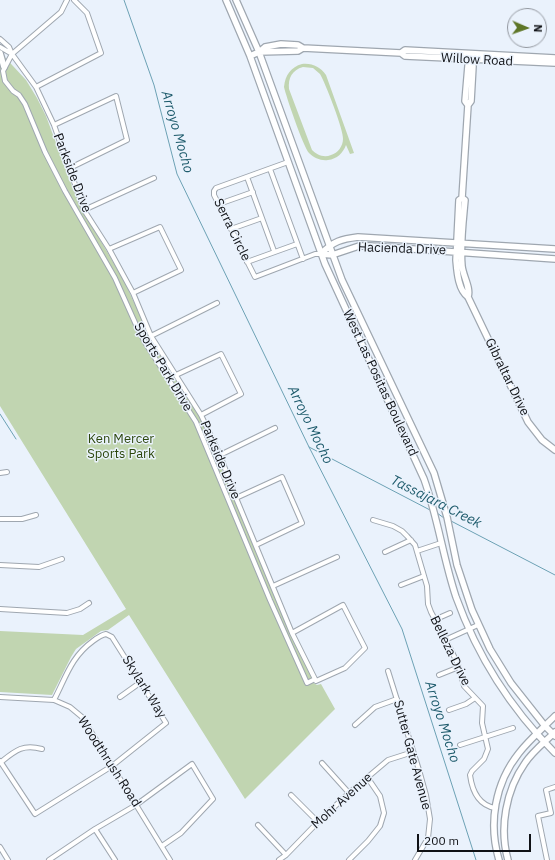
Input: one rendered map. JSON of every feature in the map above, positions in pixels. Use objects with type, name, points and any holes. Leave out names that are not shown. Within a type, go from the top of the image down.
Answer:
[{"type":"main road","name":"West Las Positas Boulevard","points":[[226,0],[250,56],[321,254],[424,479],[456,596],[470,629],[496,679],[537,734],[555,753]]},
{"type":"main road","name":"West Las Positas Boulevard","points":[[236,0],[259,52],[342,280],[425,452],[438,484],[447,517],[457,565],[478,625],[490,649],[511,683],[545,726],[554,734]]},
{"type":"main road","name":"Willow Road","points":[[250,56],[259,52],[265,46],[281,44],[298,45],[303,48],[401,53],[405,56],[555,58]]},
{"type":"main road","points":[[0,53],[4,67]]},
{"type":"main road","name":"Willow Road","points":[[471,56],[555,63]]},
{"type":"main road","name":"Gibraltar Drive","points":[[471,56],[468,66],[465,101],[468,105],[462,198],[465,200],[459,243],[459,252],[470,292],[468,296],[528,422],[542,440],[555,450]]},
{"type":"main road","name":"Hacienda Drive","points":[[321,254],[329,245],[345,239],[358,237],[555,249]]},
{"type":"main road","name":"Hacienda Drive","points":[[321,254],[332,255],[358,246],[555,259]]},
{"type":"main road","points":[[499,860],[494,840],[494,825],[495,808],[499,790],[507,771],[519,753],[555,716]]},
{"type":"main road","points":[[508,860],[504,839],[504,825],[510,794],[516,778],[526,762],[554,734]]},
{"type":"street","points":[[4,67],[12,54],[61,12],[67,0]]},
{"type":"street","points":[[36,87],[101,53],[87,13],[74,0]]},
{"type":"street","name":"Parkside Drive","points":[[0,39],[9,47],[12,54],[36,87],[54,125],[84,210],[133,293],[151,336],[201,415],[220,455],[236,498],[292,633],[315,680]]},
{"type":"street","name":"Parkside Drive","points":[[0,47],[12,54]]},
{"type":"street","name":"Sports Park Drive","points":[[4,67],[4,76],[7,84],[19,95],[25,104],[45,152],[62,186],[115,278],[146,344],[196,422],[270,600],[307,683],[315,680]]},
{"type":"street","points":[[54,125],[116,96],[127,140],[70,168]]},
{"type":"street","name":"Serra Circle","points":[[288,162],[216,188],[214,194],[255,277],[303,259],[321,254]]},
{"type":"street","points":[[270,169],[303,259]]},
{"type":"street","points":[[247,177],[274,252]]},
{"type":"street","points":[[84,210],[154,178]]},
{"type":"street","points":[[219,204],[253,192]]},
{"type":"street","points":[[231,229],[262,218]]},
{"type":"street","points":[[109,250],[160,227],[181,270],[133,293]]},
{"type":"street","points":[[247,262],[297,244]]},
{"type":"street","points":[[151,336],[217,303]]},
{"type":"street","points":[[176,374],[221,354],[241,394],[201,415]]},
{"type":"street","points":[[220,455],[275,428]]},
{"type":"street","points":[[0,473],[8,472]]},
{"type":"street","points":[[236,498],[282,477],[302,523],[256,545]]},
{"type":"street","points":[[0,520],[22,519],[36,515]]},
{"type":"street","name":"Belleza Drive","points":[[374,520],[393,526],[402,531],[411,540],[417,551],[427,586],[428,604],[434,620],[459,667],[464,686],[483,706],[482,723],[488,750],[487,755],[470,775],[476,797],[482,803],[495,808]]},
{"type":"street","points":[[385,552],[411,540]]},
{"type":"street","points":[[417,551],[441,543]]},
{"type":"street","points":[[273,586],[337,558]]},
{"type":"street","points":[[0,565],[39,567],[62,559]]},
{"type":"street","points":[[401,585],[424,576]]},
{"type":"street","points":[[0,609],[67,613],[80,609],[89,603]]},
{"type":"street","points":[[292,633],[343,605],[365,648],[345,668],[315,680]]},
{"type":"street","points":[[434,620],[450,613]]},
{"type":"street","points":[[445,640],[478,625]]},
{"type":"street","name":"Skylark Way","points":[[1,762],[35,814],[112,766],[166,723],[112,637],[106,634],[102,635],[82,649],[74,659],[54,700]]},
{"type":"street","points":[[439,674],[459,667]]},
{"type":"street","name":"Sutter Gate Avenue","points":[[388,671],[426,795],[430,819],[428,838],[415,860]]},
{"type":"street","points":[[120,696],[141,682]]},
{"type":"street","name":"Woodthrush Road","points":[[0,697],[54,700],[70,707],[82,717],[170,860]]},
{"type":"street","points":[[449,710],[466,704],[475,698]]},
{"type":"street","points":[[355,725],[375,707],[397,699]]},
{"type":"street","points":[[460,746],[513,728]]},
{"type":"street","points":[[1,762],[15,751],[27,746],[42,749]]},
{"type":"street","name":"Mohr Avenue","points":[[279,860],[286,855],[349,793],[388,760],[413,752]]},
{"type":"street","points":[[322,763],[349,793]]},
{"type":"street","points":[[49,860],[95,829],[136,805],[192,764],[213,799],[181,833],[162,846]]},
{"type":"street","points":[[349,860],[368,841],[380,826],[384,813],[380,796],[367,777]]},
{"type":"street","points":[[547,860],[538,816],[552,813],[546,790],[555,787]]},
{"type":"street","points":[[291,795],[318,822]]},
{"type":"street","points":[[258,825],[286,855]]},
{"type":"street","points":[[95,829],[114,860]]},
{"type":"street","points":[[0,847],[8,860]]},
{"type":"street","points":[[58,855],[61,860]]},
{"type":"green space","name":"Ken Mercer Sports Park","points":[[0,52],[26,80],[37,98],[46,116],[78,202],[123,279],[155,347],[200,417],[289,631],[312,678],[312,682],[317,685],[321,684],[335,709],[245,799],[129,615],[108,630],[101,631],[76,649],[52,695],[0,692],[0,631],[83,635],[126,609],[0,406]]},
{"type":"green space","points":[[298,65],[313,65],[319,68],[326,75],[354,153],[350,154],[346,145],[343,151],[334,158],[320,160],[315,158],[306,149],[284,87],[287,75]],"holes":[[[303,67],[313,68],[320,74],[334,106],[343,134],[343,142],[340,149],[336,153],[328,156],[321,156],[312,150],[289,89],[289,81],[293,72]]]},
{"type":"waterway","name":"Arroyo Mocho","points":[[124,0],[154,85],[177,174],[309,447],[402,629],[476,860]]},
{"type":"waterway","points":[[0,414],[16,439]]},
{"type":"waterway","name":"Tassajara Creek","points":[[309,447],[430,510]]},
{"type":"waterway","name":"Tassajara Creek","points":[[437,513],[444,518]]},
{"type":"waterway","name":"Tassajara Creek","points":[[451,521],[555,575]]}]
